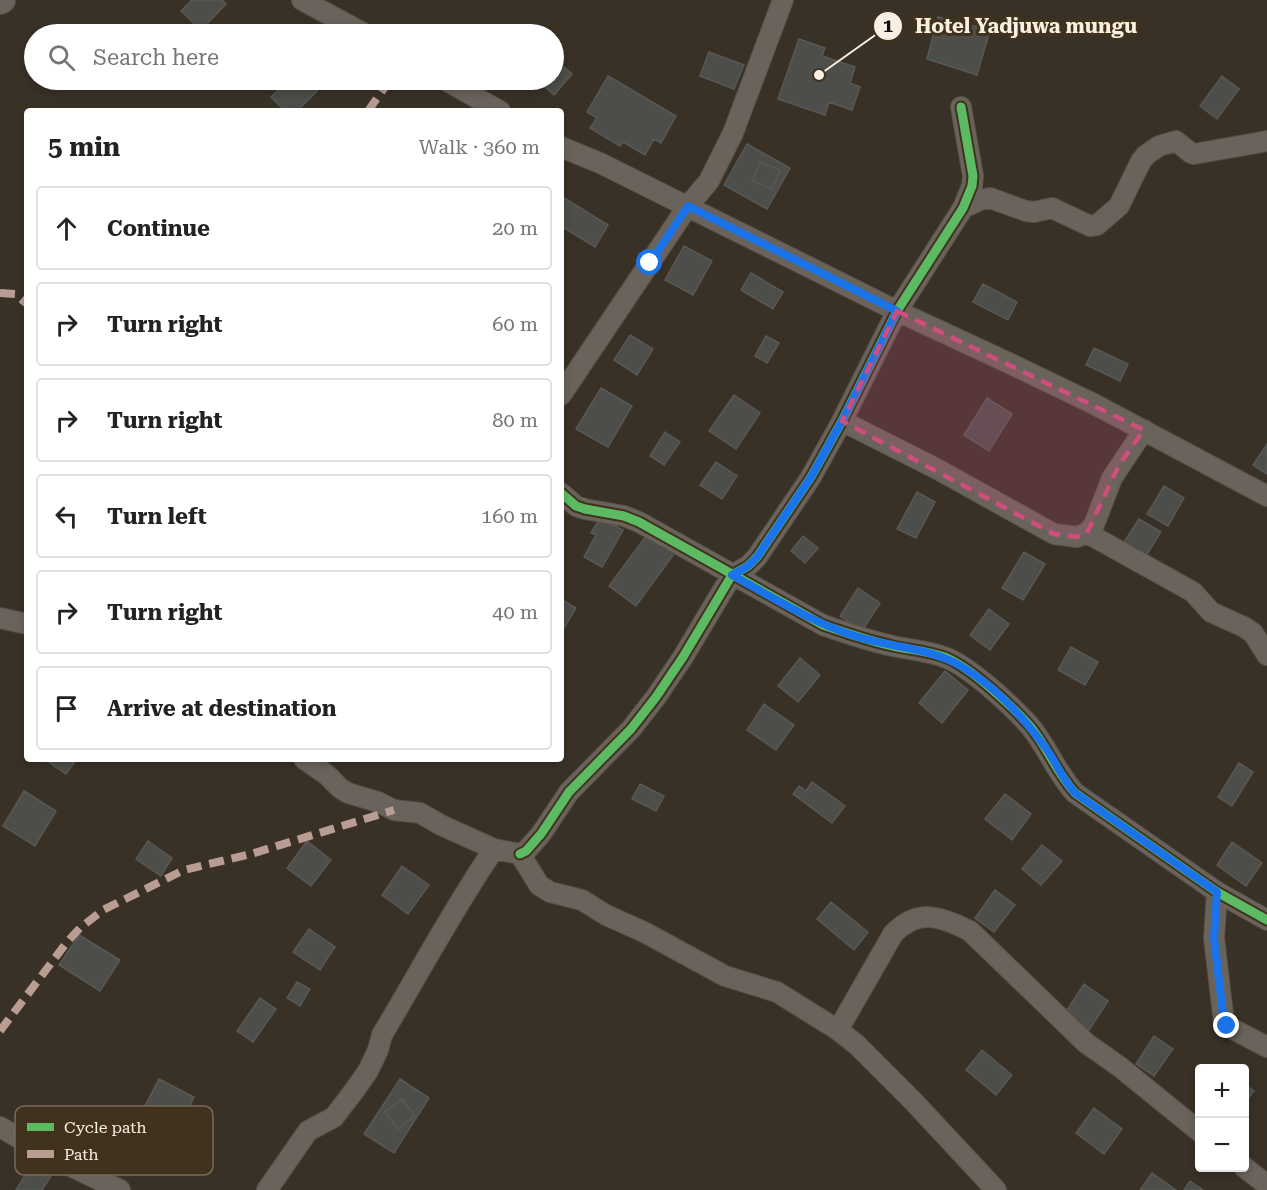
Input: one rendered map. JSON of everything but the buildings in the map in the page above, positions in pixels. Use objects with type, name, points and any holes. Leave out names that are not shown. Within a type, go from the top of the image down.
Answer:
[{"type":"street","points":[[302,0],[346,24]]},
{"type":"street","points":[[564,391],[688,206],[709,181],[733,133],[783,0]]},
{"type":"street","points":[[463,90],[495,108]]},
{"type":"street","points":[[308,762],[348,793],[378,802],[394,810],[420,813],[494,849],[520,854],[526,851],[541,834],[569,792],[631,729],[656,697],[732,575],[748,566],[763,549],[811,477],[897,311],[963,208],[972,186],[973,176],[961,107]]},
{"type":"street","points":[[963,208],[990,198],[1026,211],[1034,212],[1052,208],[1090,226],[1097,225],[1119,206],[1141,161],[1159,146],[1176,141],[1194,154],[1267,141]]},
{"type":"street","points":[[564,148],[600,163],[897,311],[1010,363],[1144,430],[1267,496]]},
{"type":"street","points":[[842,421],[938,469],[1054,534],[1077,537],[1087,533],[1094,525],[1105,492],[1115,472],[1144,430]]},
{"type":"street","points":[[564,496],[576,506],[624,516],[639,522],[823,625],[856,637],[948,658],[965,668],[1028,725],[1075,793],[1217,892],[1267,920]]},
{"type":"street","points":[[1087,533],[1194,592],[1211,612],[1253,633],[1267,655]]},
{"type":"street","points":[[0,618],[24,623]]},
{"type":"street","points":[[267,1190],[308,1131],[334,1117],[368,1071],[382,1035],[439,941],[452,912],[494,849]]},
{"type":"street","points":[[520,854],[539,885],[550,892],[582,900],[606,915],[644,932],[725,976],[777,992],[838,1030],[857,1045],[913,1101],[996,1190]]},
{"type":"street","points":[[1217,892],[1214,938],[1224,1023],[1267,1047]]},
{"type":"street","points":[[838,1030],[893,934],[903,924],[919,916],[934,917],[955,923],[970,931],[1086,1043],[1195,1128]]},
{"type":"street","points":[[0,1127],[15,1136]]},
{"type":"street","points":[[1249,1170],[1267,1185]]},
{"type":"street","points":[[89,1175],[120,1190]]},
{"type":"highlighted area","points":[[897,311],[1144,430],[1119,465],[1087,533],[1077,537],[1054,534],[842,421]]},
{"type":"marked path","points":[[370,108],[383,90]]},
{"type":"marked path","points":[[0,293],[15,294],[24,302]]},
{"type":"marked path","points":[[0,1031],[67,942],[80,928],[103,910],[184,870],[251,854],[394,810]]},
{"type":"cycle path","points":[[520,854],[526,851],[541,834],[569,792],[631,729],[656,697],[732,575],[748,566],[757,557],[811,477],[897,311],[963,208],[972,186],[973,176],[961,107]]},
{"type":"cycle path","points":[[564,496],[576,506],[624,516],[639,522],[823,625],[875,642],[934,654],[957,663],[990,688],[1029,725],[1075,793],[1217,892],[1267,920]]},
{"type":"place","name":"Hotel Yadjuwa mungu","points":[[819,75]]},
{"type":"route","points":[[650,263],[688,206],[897,311],[811,477],[757,557],[748,566],[732,575],[823,625],[856,637],[948,658],[965,668],[990,688],[1028,725],[1075,793],[1217,892],[1214,938],[1224,1023],[1227,1026]]}]
